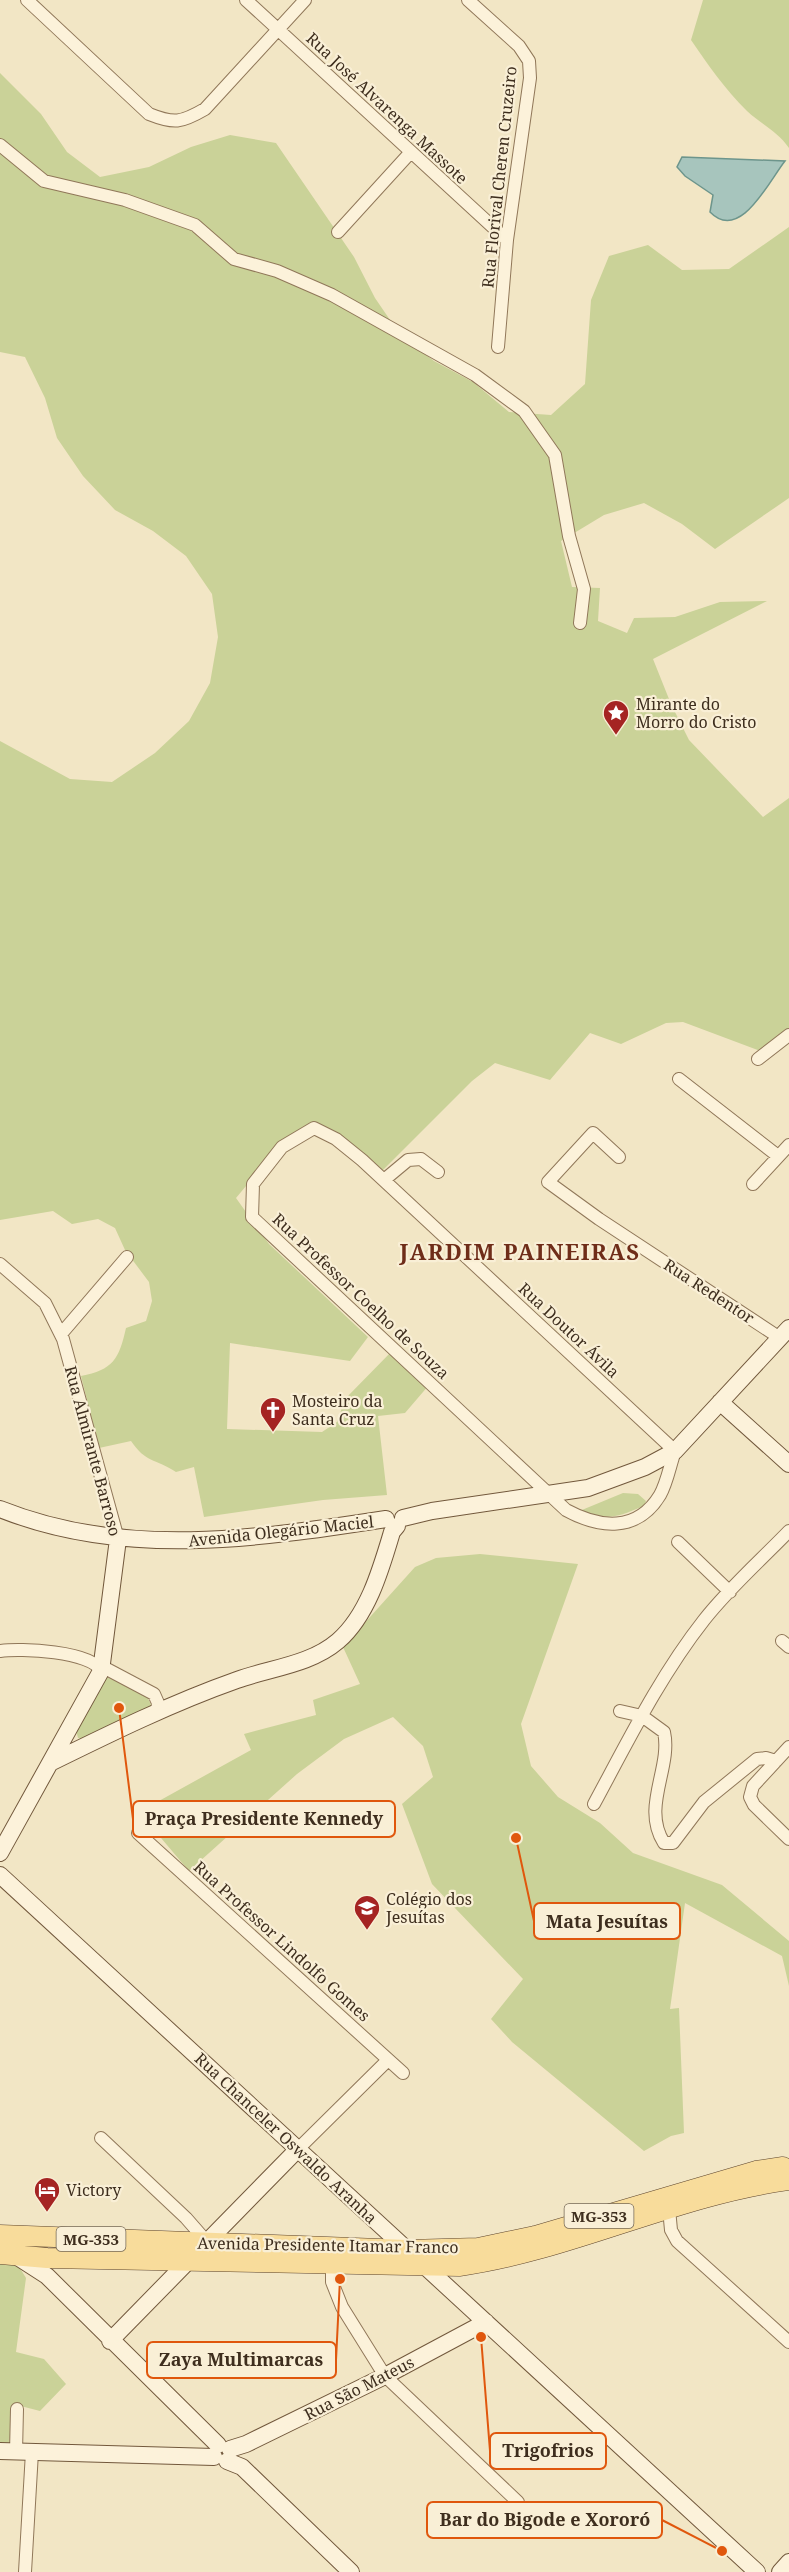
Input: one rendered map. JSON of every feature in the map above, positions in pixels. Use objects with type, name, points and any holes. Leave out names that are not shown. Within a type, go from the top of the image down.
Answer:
[{"type":"main road","name":"Avenida Presidente Itamar Franco","points":[[4,2242],[47,2267],[181,2248],[207,2242],[407,2250],[478,2248],[509,2242],[756,2171],[789,2166]]},
{"type":"main road","name":"Avenida Presidente Itamar Franco","points":[[4,2242],[181,2248],[332,2263],[459,2266],[505,2259],[669,2209],[763,2183],[789,2180]]},
{"type":"street","points":[[27,0],[148,114],[165,120],[184,121],[205,108],[305,0]]},
{"type":"street","name":"Rua José Alvarenga Massote","points":[[246,0],[507,240]]},
{"type":"street","name":"Rua Florival Cheren Cruzeiro","points":[[468,0],[519,46],[530,61],[530,78],[507,240],[498,347]]},
{"type":"street","points":[[0,145],[44,181],[125,200],[195,225],[234,259],[277,271],[332,295],[475,375],[524,411],[555,455],[569,536],[584,589],[580,623]]},
{"type":"street","points":[[338,232],[410,153]]},
{"type":"street","points":[[758,1059],[789,1035]]},
{"type":"street","points":[[679,1079],[778,1156]]},
{"type":"street","name":"Rua Professor Coelho de Souza","points":[[362,1160],[336,1139],[314,1128],[282,1148],[253,1184],[252,1216],[549,1493]]},
{"type":"street","name":"Rua Redentor","points":[[619,1157],[593,1133],[548,1182],[599,1219],[786,1337]]},
{"type":"street","points":[[753,1184],[789,1145]]},
{"type":"street","points":[[384,1180],[408,1160],[421,1159],[438,1172]]},
{"type":"street","name":"Rua Doutor Ávila","points":[[362,1160],[675,1451]]},
{"type":"street","points":[[61,1334],[127,1257]]},
{"type":"street","name":"Rua Almirante Barroso","points":[[0,1264],[45,1303],[61,1334],[118,1539],[102,1669],[0,1853]]},
{"type":"street","name":"Avenida Olegário Maciel","points":[[0,1509],[55,1528],[118,1539],[218,1541],[395,1521],[588,1488],[620,1479],[675,1451],[720,1402],[786,1337]]},
{"type":"street","points":[[720,1402],[789,1464]]},
{"type":"street","points":[[549,1493],[566,1510],[588,1522],[611,1525],[630,1521],[648,1510],[660,1494],[675,1451]]},
{"type":"street","points":[[50,1763],[157,1711],[238,1679],[313,1657],[337,1642],[358,1616],[376,1581],[395,1521]]},
{"type":"street","points":[[594,1804],[642,1716],[687,1644],[730,1592],[789,1531]]},
{"type":"street","points":[[678,1542],[730,1592]]},
{"type":"street","points":[[0,1651],[14,1649],[50,1652],[95,1663],[102,1669],[154,1694],[158,1702],[157,1711]]},
{"type":"street","points":[[620,1711],[642,1716],[664,1732],[667,1746],[657,1788],[656,1811],[657,1828],[664,1843],[673,1843],[704,1802],[757,1759],[766,1758],[776,1761]]},
{"type":"street","points":[[70,1729],[74,1740],[86,1745]]},
{"type":"street","points":[[789,1747],[753,1786],[750,1797],[754,1805],[789,1839]]},
{"type":"street","name":"Rua Professor Lindolfo Gomes","points":[[138,1833],[403,2073]]},
{"type":"street","name":"Rua Chanceler Oswaldo Aranha","points":[[0,1875],[757,2572]]},
{"type":"street","points":[[101,2138],[186,2218],[207,2242],[388,2060]]},
{"type":"street","points":[[669,2209],[671,2230],[677,2241],[789,2342]]},
{"type":"street","points":[[110,2341],[181,2248],[188,2229],[186,2218]]},
{"type":"street","points":[[332,2263],[332,2282],[342,2307],[385,2376],[518,2502]]},
{"type":"street","points":[[47,2267],[110,2341],[351,2572]]},
{"type":"street","name":"Rua São Mateus","points":[[16,2452],[229,2454],[385,2376],[486,2322]]},
{"type":"street","points":[[17,2409],[16,2452],[25,2572]]},
{"type":"street","points":[[780,2572],[789,2562]]},
{"type":"green space","points":[[703,0],[789,0],[789,148],[780,137],[739,103],[691,40]]},
{"type":"green space","points":[[0,73],[41,114],[67,152],[100,177],[149,167],[191,147],[230,135],[276,143],[354,257],[375,298],[401,336],[434,361],[473,382],[509,412],[551,415],[585,384],[591,300],[609,256],[648,245],[682,270],[729,269],[789,227],[789,498],[715,549],[682,524],[644,503],[604,515],[561,541],[572,587],[600,588],[598,621],[627,633],[634,618],[675,617],[720,602],[767,601],[653,659],[671,704],[689,740],[763,817],[789,798],[789,1032],[763,1052],[683,1022],[666,1023],[621,1044],[590,1033],[550,1080],[495,1063],[472,1081],[380,1173],[319,1123],[282,1143],[236,1198],[269,1244],[368,1337],[350,1361],[230,1343],[227,1429],[322,1432],[337,1422],[345,1399],[393,1350],[429,1385],[405,1413],[378,1416],[387,1495],[323,1500],[204,1517],[194,1467],[176,1472],[146,1457],[131,1441],[99,1448],[81,1376],[101,1370],[113,1361],[121,1348],[126,1328],[146,1321],[152,1301],[149,1282],[125,1250],[115,1228],[98,1219],[72,1224],[53,1211],[0,1220],[0,741],[70,779],[112,782],[155,753],[189,721],[210,683],[218,637],[212,594],[186,556],[153,531],[115,510],[83,476],[57,438],[45,398],[25,357],[0,352]]},
{"type":"green space","points":[[623,1493],[638,1494],[646,1501],[644,1506],[612,1516],[577,1512]]},
{"type":"green space","points":[[480,1554],[578,1564],[521,1724],[531,1766],[558,1797],[600,1823],[633,1853],[722,1885],[789,1941],[789,1986],[782,1956],[685,1903],[670,2009],[679,2008],[684,2133],[671,2136],[644,2151],[512,2042],[491,2019],[523,1979],[432,1884],[402,1804],[433,1777],[423,1746],[393,1717],[344,1739],[297,1774],[189,1871],[139,1812],[251,1750],[244,1734],[316,1715],[313,1700],[360,1684],[343,1647],[415,1567],[436,1558]]},
{"type":"green space","points":[[105,1676],[147,1696],[152,1707],[83,1739],[78,1738],[76,1730]]},
{"type":"green space","points":[[0,2263],[18,2265],[26,2278],[16,2352],[44,2359],[66,2384],[40,2411],[13,2404],[9,2447],[0,2447]]},
{"type":"water","points":[[682,157],[785,161],[753,206],[743,215],[732,220],[721,220],[710,212],[713,195],[685,176],[677,167]]},
{"type":"place","name":"Mirante do Morro do Cristo","points":[[616,736]]},
{"type":"place","name":"Mosteiro da Santa Cruz","points":[[273,1433]]},
{"type":"place","name":"Praça Presidente Kennedy","points":[[119,1708]]},
{"type":"place","name":"Mata Jesuítas","points":[[516,1838]]},
{"type":"place","name":"Colégio dos Jesuítas","points":[[367,1931]]},
{"type":"place","name":"Victory","points":[[47,2213]]},
{"type":"place","name":"Zaya Multimarcas","points":[[340,2279]]},
{"type":"place","name":"Trigofrios","points":[[481,2337]]},
{"type":"place","name":"Bar do Bigode e Xororó","points":[[722,2551]]},
{"type":"district","name":"JARDIM PAINEIRAS","points":[[520,1251]]}]
